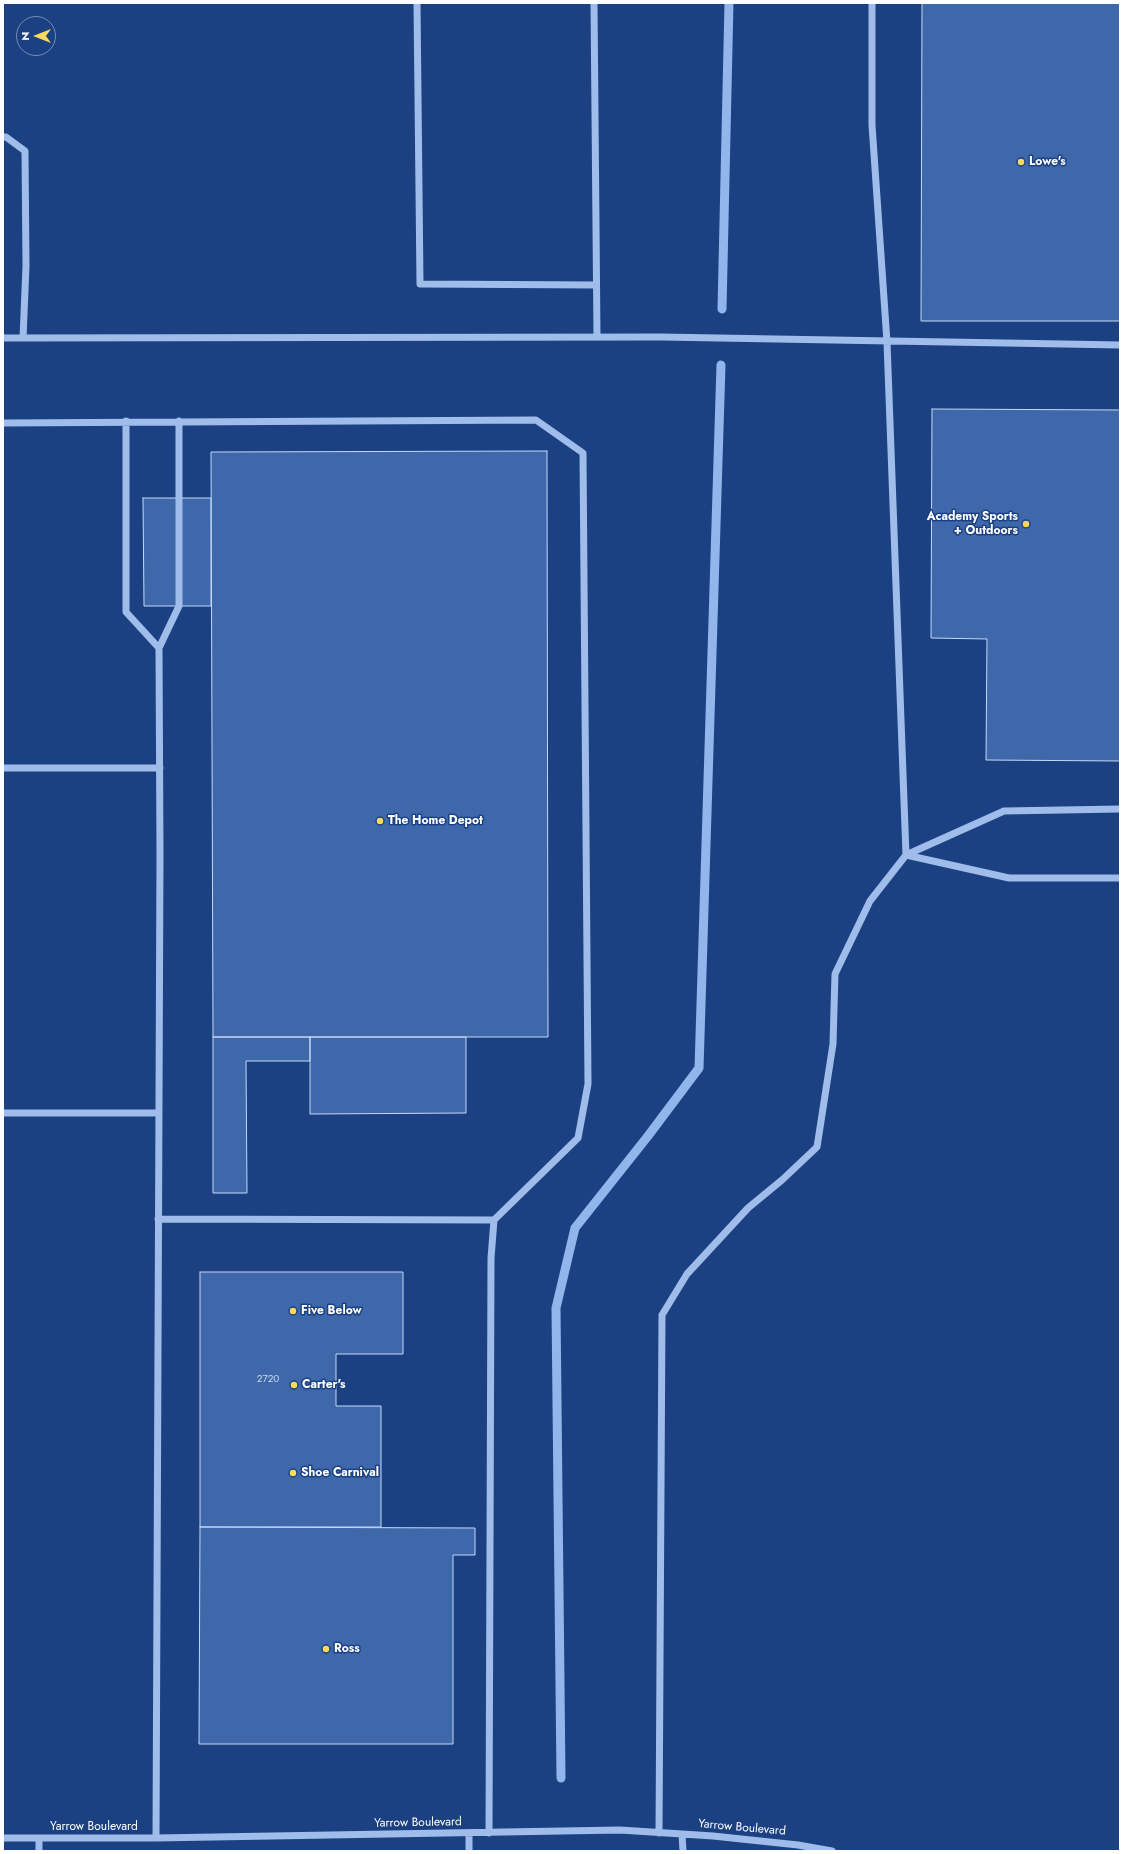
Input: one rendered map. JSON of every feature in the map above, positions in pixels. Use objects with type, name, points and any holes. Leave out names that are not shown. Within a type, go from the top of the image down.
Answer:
[{"type":"street","points":[[417,3],[420,284],[596,285]]},
{"type":"street","points":[[594,3],[597,337]]},
{"type":"street","points":[[872,3],[872,125],[887,342],[906,855]]},
{"type":"street","points":[[3,137],[6,137],[25,151],[26,266],[23,338]]},
{"type":"street","points":[[3,338],[597,337],[1120,345]]},
{"type":"street","points":[[3,423],[536,420],[583,453],[588,1084],[578,1138],[494,1220],[491,1258],[489,1832]]},
{"type":"street","points":[[156,1838],[160,768],[159,648],[179,606],[179,421]]},
{"type":"street","points":[[126,422],[126,612],[159,648]]},
{"type":"street","points":[[3,768],[160,768]]},
{"type":"street","points":[[659,1832],[662,1315],[687,1274],[748,1208],[782,1180],[817,1146],[833,1044],[835,974],[870,901],[906,855],[1004,811],[1120,809]]},
{"type":"street","points":[[906,855],[1009,878],[1120,878]]},
{"type":"street","points":[[3,1114],[159,1114]]},
{"type":"street","points":[[158,1219],[494,1220]]},
{"type":"street","name":"Yarrow Boulevard","points":[[3,1838],[156,1838],[620,1830],[659,1832],[798,1845],[832,1851]]},
{"type":"street","points":[[468,1833],[468,1851]]},
{"type":"street","points":[[682,1834],[683,1851]]},
{"type":"street","points":[[38,1838],[39,1851]]},
{"type":"building","name":"Lowe's","points":[[922,3],[1120,3],[1120,321],[921,321]]},
{"type":"building","name":"Academy Sports + Outdoors","points":[[932,409],[1120,410],[1120,761],[986,760],[987,639],[931,638]]},
{"type":"building","name":"The Home Depot","points":[[547,451],[548,1037],[213,1037],[211,452]]},
{"type":"building","points":[[143,498],[211,498],[211,606],[144,606]]},
{"type":"building","points":[[213,1037],[310,1037],[310,1061],[246,1061],[247,1193],[213,1193]]},
{"type":"building","points":[[310,1037],[466,1037],[466,1113],[310,1114]]},
{"type":"building","points":[[200,1272],[403,1272],[403,1354],[336,1354],[336,1406],[381,1406],[381,1527],[200,1527]]},
{"type":"building","name":"Ross","points":[[200,1527],[475,1528],[475,1555],[453,1555],[453,1744],[199,1744]]},
{"type":"waterway","points":[[722,309],[729,3]]},
{"type":"waterway","points":[[561,1778],[556,1308],[575,1228],[648,1136],[699,1068],[721,365]]},
{"type":"place","name":"Lowe's","points":[[1021,162]]},
{"type":"place","name":"Academy Sports + Outdoors","points":[[1026,524]]},
{"type":"place","name":"The Home Depot","points":[[380,821]]},
{"type":"place","name":"Five Below","points":[[293,1311]]},
{"type":"place","name":"Carter's","points":[[294,1385]]},
{"type":"place","name":"Shoe Carnival","points":[[293,1473]]},
{"type":"place","name":"Ross","points":[[326,1649]]}]
